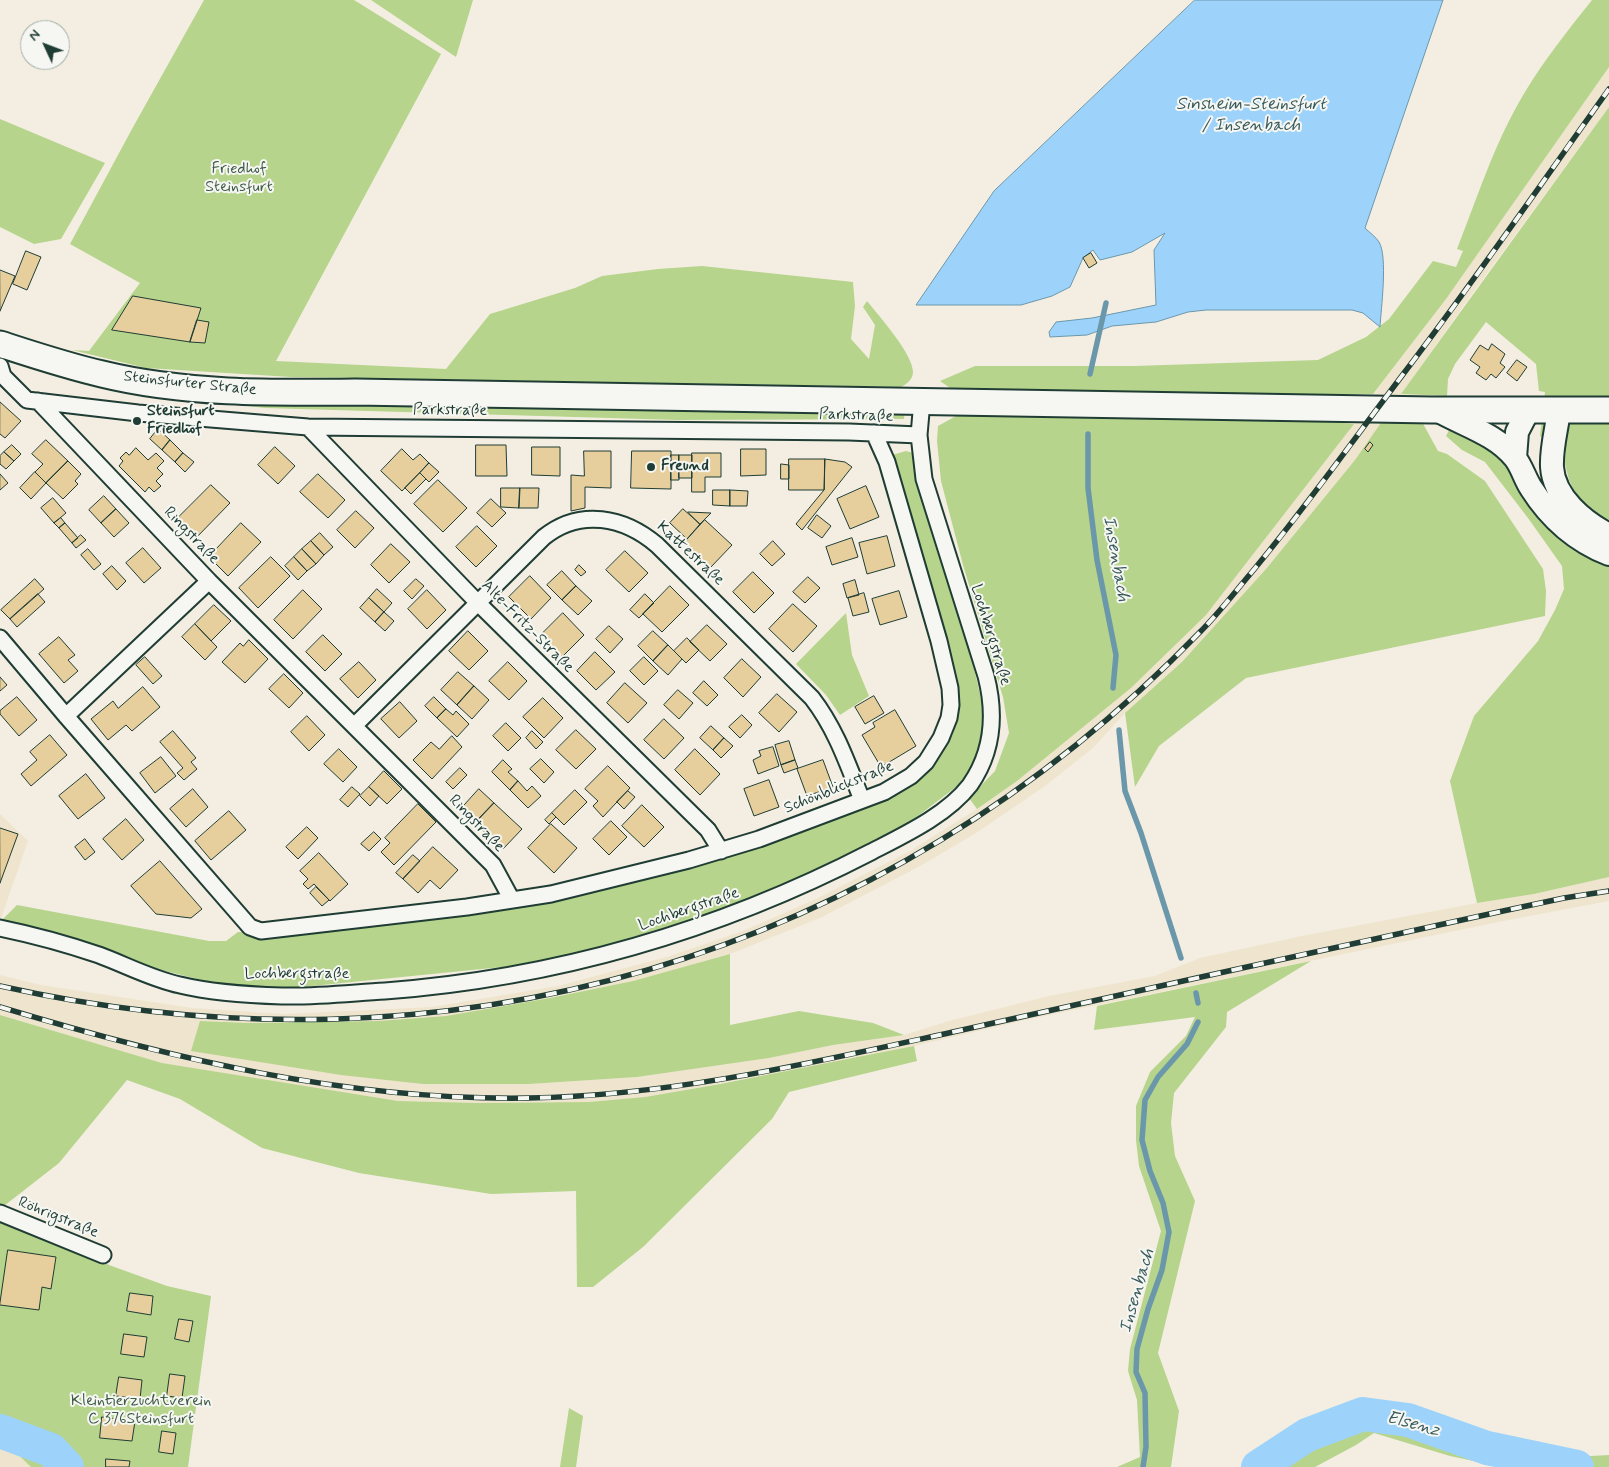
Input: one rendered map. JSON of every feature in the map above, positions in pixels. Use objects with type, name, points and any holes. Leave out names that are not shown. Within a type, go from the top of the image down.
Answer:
[{"type":"main road","name":"Steinsfurter Straße","points":[[0,344],[102,374],[150,383],[216,390],[288,393],[355,392],[1437,410],[1609,410]]},
{"type":"main road","points":[[1515,458],[1517,432],[1528,409]]},
{"type":"main road","points":[[1437,410],[1496,440],[1515,458],[1530,487],[1551,515],[1562,526],[1586,543],[1609,554]]},
{"type":"main road","points":[[1559,410],[1552,462],[1556,483],[1562,495],[1579,514],[1609,535]]},
{"type":"street","name":"Parkstraße","points":[[0,366],[3,376],[27,400],[138,413],[308,427],[849,432],[919,436]]},
{"type":"street","name":"Ringstraße","points":[[38,401],[209,581],[493,864],[512,900]]},
{"type":"street","name":"Lochbergstraße","points":[[0,928],[66,944],[166,981],[194,988],[286,996],[438,986],[521,974],[663,939],[786,893],[848,864],[936,816],[964,793],[982,764],[989,746],[992,728],[990,691],[926,487],[919,436],[922,401]]},
{"type":"street","name":"Alte-Fritz-Straße","points":[[308,427],[477,602],[708,830],[721,851]]},
{"type":"street","name":"Schönblickstraße","points":[[512,900],[551,894],[721,851],[759,839],[862,800],[903,782],[926,762],[941,738],[949,718],[951,705],[947,672],[887,462],[874,433]]},
{"type":"street","name":"Kattestraße","points":[[354,726],[477,602],[552,530],[562,525],[582,520],[598,520],[618,523],[638,530],[646,536],[670,557],[812,698],[828,720],[837,738],[862,800]]},
{"type":"street","points":[[66,716],[209,581]]},
{"type":"street","points":[[0,638],[250,927],[261,930],[467,907],[512,900]]},
{"type":"street","name":"Röhrigstraße","points":[[0,1213],[103,1255]]},
{"type":"shaded area","points":[[1609,67],[1609,107],[1471,295],[1355,460],[1266,569],[1182,662],[1125,713],[1093,748],[1045,786],[976,833],[922,865],[822,917],[730,954],[633,981],[446,1016],[378,1021],[249,1023],[200,1021],[423,1084],[529,1084],[637,1077],[769,1058],[833,1045],[904,1035],[949,1021],[1049,996],[1155,976],[1200,958],[1302,936],[1534,894],[1609,877],[1609,901],[1508,920],[1025,1020],[837,1062],[645,1097],[589,1102],[479,1103],[398,1101],[335,1092],[162,1063],[0,1015],[0,975],[41,985],[192,1008],[284,1014],[432,1007],[558,986],[670,956],[743,931],[816,899],[910,851],[977,809],[1017,781],[1131,688],[1206,615],[1346,434],[1378,388],[1446,299]]},
{"type":"shaded area","points":[[0,814],[28,841],[0,921]]},
{"type":"shaded area","points":[[3,1440],[31,1467],[0,1467],[0,1441]]},
{"type":"green space","name":"Friedhof Steinsfurt","points":[[204,0],[354,0],[441,54],[276,361],[446,369],[490,314],[575,288],[602,276],[702,266],[853,282],[855,306],[851,339],[869,359],[875,325],[863,307],[867,301],[895,336],[908,356],[912,365],[912,378],[901,387],[291,377],[146,368],[72,350],[89,351],[140,283],[70,244]]},
{"type":"green space","points":[[371,0],[473,0],[456,57]]},
{"type":"green space","points":[[1592,0],[1609,0],[1609,67],[1446,299],[1373,394],[1206,394],[953,390],[940,381],[975,366],[1134,366],[1318,360],[1366,337],[1389,319],[1433,261],[1456,267],[1463,251],[1457,249],[1488,169],[1514,111],[1540,68]]},
{"type":"green space","points":[[1609,107],[1609,526],[1582,506],[1569,480],[1564,460],[1566,453],[1540,436],[1545,392],[1539,391],[1536,364],[1486,322],[1455,364],[1448,379],[1447,396],[1401,394]]},
{"type":"green space","points":[[0,119],[105,163],[61,239],[34,244],[0,227]]},
{"type":"green space","points":[[241,396],[905,408],[904,419],[678,420],[265,408],[239,405]]},
{"type":"green space","points":[[965,411],[1299,419],[1354,424],[1206,615],[1131,688],[1017,781],[977,809],[969,798],[995,771],[1009,733],[1003,697],[963,565],[941,481],[937,441],[938,426]]},
{"type":"green space","points":[[1385,417],[1421,420],[1438,451],[1447,454],[1485,481],[1543,569],[1546,591],[1545,616],[1246,678],[1159,746],[1135,787],[1125,713],[1182,662],[1266,569],[1355,460]]},
{"type":"green space","points":[[1449,430],[1477,441],[1498,453],[1609,562],[1609,877],[1534,894],[1477,903],[1450,781],[1474,716],[1538,641],[1564,589],[1562,566],[1528,518],[1485,462],[1462,450],[1446,436]]},
{"type":"green space","points":[[906,451],[913,453],[970,651],[985,716],[981,741],[967,776],[960,784],[910,822],[796,880],[738,904],[625,940],[542,963],[302,987],[268,988],[218,984],[161,970],[103,949],[0,922],[17,905],[209,941],[226,941],[238,932],[294,933],[505,905],[853,810],[906,788],[938,760],[953,734],[958,705],[952,664],[892,455]]},
{"type":"green space","points":[[846,613],[852,655],[869,696],[840,715],[826,695],[796,664]]},
{"type":"green space","points":[[730,954],[730,1025],[799,1011],[873,1023],[904,1035],[833,1045],[769,1058],[637,1077],[529,1084],[423,1084],[341,1075],[191,1051],[200,1021],[249,1023],[378,1021],[446,1016],[633,981]]},
{"type":"green space","points":[[1311,961],[1227,1012],[1226,1027],[1174,1093],[1171,1123],[1175,1156],[1195,1201],[1158,1353],[1179,1411],[1171,1467],[1117,1467],[1140,1457],[1137,1400],[1128,1371],[1130,1349],[1161,1231],[1139,1166],[1136,1140],[1136,1106],[1150,1072],[1186,1036],[1195,1017],[1094,1030],[1097,1006]]},
{"type":"green space","points":[[0,1015],[162,1063],[398,1101],[479,1103],[589,1102],[645,1097],[914,1046],[917,1061],[789,1092],[772,1119],[643,1247],[593,1287],[577,1287],[576,1191],[491,1194],[359,1173],[262,1148],[180,1099],[127,1080],[59,1163],[0,1209]]},
{"type":"green space","name":"Kleintierzuchtverein C 376Steinsfurt","points":[[0,1213],[82,1249],[109,1265],[167,1286],[211,1296],[188,1467],[31,1467],[4,1441],[0,1441]]},
{"type":"green space","points":[[1362,1406],[1409,1411],[1491,1441],[1571,1457],[1609,1455],[1609,1467],[1502,1467],[1450,1456],[1374,1433],[1315,1467],[1245,1467],[1307,1423]]},
{"type":"green space","points":[[569,1408],[583,1416],[576,1467],[560,1467]]},
{"type":"water","name":"Sinsheim-Steinsfurt / Insenbach","points":[[1195,0],[1443,0],[1365,228],[1378,240],[1382,249],[1384,271],[1380,327],[1363,313],[1352,310],[1206,310],[1188,312],[1156,322],[1112,326],[1087,335],[1050,337],[1049,332],[1056,322],[1092,318],[1156,305],[1154,250],[1165,233],[1132,252],[1100,260],[1093,250],[1083,258],[1070,287],[1052,296],[1021,305],[916,305],[994,191]]},
{"type":"building","points":[[26,251],[41,257],[27,290],[13,284]]},
{"type":"building","points":[[1091,253],[1097,263],[1089,268],[1083,258]]},
{"type":"building","points":[[0,270],[15,276],[0,311]]},
{"type":"building","points":[[133,296],[201,308],[190,342],[112,330]]},
{"type":"building","points":[[197,320],[209,322],[205,343],[190,342]]},
{"type":"building","points":[[1492,344],[1505,354],[1500,363],[1505,367],[1496,378],[1491,374],[1486,380],[1476,373],[1480,367],[1470,360],[1480,345],[1488,350]]},
{"type":"building","points":[[1517,360],[1527,367],[1517,381],[1507,373]]},
{"type":"building","points":[[0,402],[21,421],[5,438],[0,434]]},
{"type":"building","points":[[158,429],[170,440],[162,450],[150,439]]},
{"type":"building","points":[[46,440],[68,461],[46,483],[35,472],[43,464],[32,454]]},
{"type":"building","points":[[170,440],[183,453],[175,462],[162,450]]},
{"type":"building","points":[[1370,442],[1373,445],[1368,452],[1365,449]]},
{"type":"building","points":[[12,445],[21,454],[14,461],[4,452]]},
{"type":"building","points":[[476,445],[506,445],[507,476],[476,476]]},
{"type":"building","points":[[275,447],[295,466],[278,484],[258,465]]},
{"type":"building","points":[[532,447],[560,447],[560,476],[532,475]]},
{"type":"building","points":[[136,448],[148,460],[156,453],[164,461],[157,468],[163,474],[156,481],[161,486],[154,492],[149,487],[145,492],[119,466],[123,461],[120,458],[126,452],[129,455]]},
{"type":"building","points":[[402,449],[413,460],[420,454],[429,463],[402,491],[381,471]]},
{"type":"building","points":[[741,449],[766,449],[766,475],[741,476]]},
{"type":"building","points":[[584,451],[611,451],[611,488],[585,487],[585,508],[571,511],[571,475],[584,476]]},
{"type":"building","name":"Freund","points":[[632,451],[671,451],[671,489],[631,488]]},
{"type":"building","points":[[4,452],[14,461],[6,469],[0,464],[0,456]]},
{"type":"building","points":[[183,453],[194,462],[185,472],[175,462]]},
{"type":"building","points":[[692,453],[721,453],[721,477],[705,477],[705,492],[692,492]]},
{"type":"building","points":[[671,455],[679,455],[679,480],[671,480]]},
{"type":"building","points":[[679,455],[692,455],[692,478],[679,478]]},
{"type":"building","points":[[789,459],[825,459],[824,490],[789,490]]},
{"type":"building","points":[[825,459],[845,462],[852,467],[802,530],[796,524],[824,490]]},
{"type":"building","points":[[68,461],[81,474],[75,481],[78,484],[63,499],[46,483]]},
{"type":"building","points":[[429,463],[439,472],[429,482],[420,473]]},
{"type":"building","points":[[781,464],[789,465],[789,479],[781,479]]},
{"type":"building","points":[[35,472],[46,483],[31,499],[20,488]]},
{"type":"building","points":[[420,473],[426,479],[411,494],[405,488]]},
{"type":"building","points":[[0,474],[8,483],[0,490]]},
{"type":"building","points":[[318,474],[345,500],[328,518],[300,492]]},
{"type":"building","points":[[438,480],[467,508],[443,532],[414,504]]},
{"type":"building","points":[[211,485],[230,503],[194,540],[175,521]]},
{"type":"building","points":[[866,486],[879,517],[850,529],[837,499]]},
{"type":"building","points":[[501,488],[520,488],[519,508],[501,507]]},
{"type":"building","points":[[520,488],[539,488],[538,508],[519,508]]},
{"type":"building","points":[[713,490],[730,490],[730,506],[713,505]]},
{"type":"building","points":[[730,490],[748,491],[747,506],[730,506]]},
{"type":"building","points":[[104,496],[116,509],[101,523],[89,510]]},
{"type":"building","points":[[53,498],[66,513],[54,523],[41,508]]},
{"type":"building","points":[[491,499],[506,513],[492,527],[477,513]]},
{"type":"building","points":[[116,509],[129,523],[114,537],[101,523]]},
{"type":"building","points":[[683,509],[700,524],[687,539],[670,523]]},
{"type":"building","points":[[356,511],[374,528],[355,548],[337,530]]},
{"type":"building","points":[[688,512],[711,513],[700,524]]},
{"type":"building","points":[[817,515],[831,526],[822,538],[808,528]]},
{"type":"building","points":[[61,518],[65,523],[59,528],[54,523]]},
{"type":"building","points":[[705,520],[732,545],[710,568],[684,543]]},
{"type":"building","points":[[65,523],[78,538],[72,543],[59,528]]},
{"type":"building","points":[[241,523],[261,542],[228,576],[209,557]]},
{"type":"building","points":[[477,526],[497,546],[476,567],[456,547]]},
{"type":"building","points":[[320,533],[333,547],[324,555],[311,541]]},
{"type":"building","points":[[81,535],[86,540],[76,548],[72,543]]},
{"type":"building","points":[[887,536],[895,566],[867,574],[859,543]]},
{"type":"building","points":[[852,538],[858,557],[832,565],[826,547]]},
{"type":"building","points":[[311,541],[324,555],[316,564],[302,549]]},
{"type":"building","points":[[773,541],[785,554],[772,566],[760,554]]},
{"type":"building","points":[[391,544],[410,562],[389,583],[371,565]]},
{"type":"building","points":[[143,548],[161,568],[144,583],[126,563]]},
{"type":"building","points":[[88,549],[101,564],[94,570],[81,555]]},
{"type":"building","points":[[302,549],[316,564],[307,571],[294,557]]},
{"type":"building","points":[[625,551],[648,573],[629,592],[606,570]]},
{"type":"building","points":[[271,557],[290,576],[258,608],[239,588]]},
{"type":"building","points":[[294,557],[307,571],[298,580],[285,566]]},
{"type":"building","points":[[579,565],[586,572],[581,576],[575,570]]},
{"type":"building","points":[[112,566],[126,581],[117,590],[103,574]]},
{"type":"building","points":[[562,571],[576,586],[562,600],[547,585]]},
{"type":"building","points":[[753,572],[774,593],[754,613],[733,592]]},
{"type":"building","points":[[530,576],[551,598],[531,619],[509,597]]},
{"type":"building","points":[[808,577],[820,588],[805,603],[793,592]]},
{"type":"building","points":[[35,579],[44,589],[10,619],[1,610]]},
{"type":"building","points":[[416,579],[424,586],[412,599],[404,591]]},
{"type":"building","points":[[855,580],[859,595],[847,598],[843,584]]},
{"type":"building","points":[[576,586],[592,601],[578,615],[562,600]]},
{"type":"building","points":[[670,586],[689,605],[662,632],[643,614]]},
{"type":"building","points":[[377,589],[392,603],[384,612],[369,598]]},
{"type":"building","points":[[303,590],[322,609],[293,639],[274,620]]},
{"type":"building","points":[[427,590],[446,610],[427,629],[408,609]]},
{"type":"building","points":[[899,591],[907,617],[880,625],[872,599]]},
{"type":"building","points":[[864,593],[869,612],[853,616],[848,598]]},
{"type":"building","points":[[38,594],[45,602],[17,627],[10,619]]},
{"type":"building","points":[[645,594],[654,603],[639,618],[630,610]]},
{"type":"building","points":[[369,598],[384,612],[375,622],[360,608]]},
{"type":"building","points":[[793,604],[817,626],[793,652],[769,629]]},
{"type":"building","points":[[214,605],[231,621],[211,641],[195,624]]},
{"type":"building","points":[[384,612],[394,621],[385,631],[375,622]]},
{"type":"building","points":[[563,613],[584,635],[562,657],[541,635]]},
{"type":"building","points":[[195,624],[217,647],[205,660],[182,637]]},
{"type":"building","points":[[707,625],[727,644],[710,661],[690,642]]},
{"type":"building","points":[[609,626],[623,639],[610,653],[596,639]]},
{"type":"building","points":[[468,631],[488,651],[469,670],[449,651]]},
{"type":"building","points":[[653,631],[668,645],[653,661],[638,646]]},
{"type":"building","points":[[323,635],[342,654],[325,671],[306,652]]},
{"type":"building","points":[[59,637],[75,655],[68,660],[78,671],[64,683],[39,654]]},
{"type":"building","points":[[687,638],[699,650],[686,663],[674,651]]},
{"type":"building","points":[[249,640],[268,659],[245,683],[222,662],[240,643],[243,646]]},
{"type":"building","points":[[668,645],[682,659],[668,675],[653,661]]},
{"type":"building","points":[[595,652],[615,672],[596,690],[577,671]]},
{"type":"building","points":[[145,657],[162,676],[153,684],[136,665]]},
{"type":"building","points":[[644,657],[658,671],[644,685],[630,671]]},
{"type":"building","points":[[742,659],[761,677],[743,697],[724,678]]},
{"type":"building","points":[[359,662],[376,680],[358,698],[340,679]]},
{"type":"building","points":[[508,662],[527,681],[509,700],[489,681]]},
{"type":"building","points":[[458,672],[474,686],[457,705],[441,690]]},
{"type":"building","points":[[284,674],[303,693],[289,708],[269,689]]},
{"type":"building","points":[[0,677],[7,685],[0,691]]},
{"type":"building","points":[[704,681],[718,695],[707,706],[693,693]]},
{"type":"building","points":[[625,683],[647,703],[628,723],[607,703]]},
{"type":"building","points":[[474,686],[489,700],[472,719],[457,705]]},
{"type":"building","points":[[143,687],[160,707],[132,731],[126,725],[108,740],[91,719],[113,701],[118,708]]},
{"type":"building","points":[[678,690],[693,703],[679,719],[664,705]]},
{"type":"building","points":[[777,694],[797,712],[779,732],[759,713]]},
{"type":"building","points":[[874,696],[884,713],[865,724],[855,707]]},
{"type":"building","points":[[17,697],[37,720],[19,736],[0,714],[0,711]]},
{"type":"building","points":[[434,697],[446,709],[437,718],[425,706]]},
{"type":"building","points":[[543,698],[563,718],[544,738],[523,717]]},
{"type":"building","points":[[400,702],[417,721],[399,738],[381,719]]},
{"type":"building","points":[[446,709],[453,715],[456,711],[469,724],[457,737],[437,718]]},
{"type":"building","points":[[895,710],[916,746],[881,767],[862,735],[875,727],[873,723]]},
{"type":"building","points":[[742,715],[752,725],[740,738],[729,727]]},
{"type":"building","points":[[307,716],[325,735],[309,751],[291,732]]},
{"type":"building","points":[[664,719],[684,738],[664,759],[644,740]]},
{"type":"building","points":[[506,723],[521,738],[508,751],[493,736]]},
{"type":"building","points":[[711,726],[724,738],[713,750],[700,738]]},
{"type":"building","points":[[576,730],[596,749],[576,769],[556,750]]},
{"type":"building","points":[[173,731],[196,758],[191,762],[197,769],[184,780],[177,773],[183,768],[160,742]]},
{"type":"building","points":[[532,731],[543,742],[536,749],[526,738]]},
{"type":"building","points":[[50,735],[67,755],[31,786],[21,774],[37,760],[30,752]]},
{"type":"building","points":[[452,736],[462,747],[432,779],[413,760],[431,742],[439,749]]},
{"type":"building","points":[[724,738],[733,746],[721,758],[713,750]]},
{"type":"building","points":[[789,741],[795,760],[781,765],[775,745]]},
{"type":"building","points":[[773,747],[779,766],[758,774],[753,760],[761,756],[759,751]]},
{"type":"building","points":[[339,749],[357,767],[343,782],[324,764]]},
{"type":"building","points":[[695,749],[720,774],[700,795],[675,770]]},
{"type":"building","points":[[161,757],[176,776],[155,793],[140,773]]},
{"type":"building","points":[[541,759],[554,772],[544,783],[530,769]]},
{"type":"building","points":[[503,760],[512,769],[508,772],[518,781],[510,790],[492,772]]},
{"type":"building","points":[[795,760],[798,768],[784,773],[781,765]]},
{"type":"building","points":[[823,760],[833,787],[807,796],[797,769]]},
{"type":"building","points":[[608,766],[630,788],[603,817],[593,806],[598,801],[585,789]]},
{"type":"building","points":[[460,768],[467,775],[453,789],[446,782]]},
{"type":"building","points":[[384,771],[402,789],[387,804],[369,787]]},
{"type":"building","points":[[86,774],[105,798],[78,819],[59,796]]},
{"type":"building","points":[[769,780],[779,807],[754,816],[744,789]]},
{"type":"building","points":[[518,781],[527,791],[532,786],[541,796],[528,808],[510,790]]},
{"type":"building","points":[[352,787],[360,794],[348,807],[340,800]]},
{"type":"building","points":[[369,787],[379,796],[370,806],[360,796]]},
{"type":"building","points":[[193,789],[208,807],[186,827],[170,809]]},
{"type":"building","points":[[479,789],[494,803],[475,823],[461,809]]},
{"type":"building","points":[[575,790],[587,802],[564,825],[552,813]]},
{"type":"building","points":[[628,791],[635,797],[624,809],[617,802]]},
{"type":"building","points":[[494,803],[522,829],[503,849],[475,823]]},
{"type":"building","points":[[418,804],[436,822],[394,865],[381,852],[390,843],[385,838]]},
{"type":"building","points":[[642,805],[664,827],[644,847],[622,826]]},
{"type":"building","points":[[229,811],[246,830],[211,860],[195,841]]},
{"type":"building","points":[[552,813],[556,817],[549,824],[545,820]]},
{"type":"building","points":[[126,819],[144,840],[122,860],[103,839]]},
{"type":"building","points":[[611,821],[627,837],[609,855],[593,839]]},
{"type":"building","points":[[551,824],[577,848],[554,873],[528,848]]},
{"type":"building","points":[[307,827],[318,838],[298,859],[286,847]]},
{"type":"building","points":[[0,828],[18,834],[0,883]]},
{"type":"building","points":[[374,832],[381,839],[369,851],[361,844]]},
{"type":"building","points":[[85,839],[95,852],[85,860],[75,847]]},
{"type":"building","points":[[433,847],[458,870],[440,889],[430,880],[418,893],[403,879]]},
{"type":"building","points":[[319,853],[348,884],[330,901],[314,884],[308,889],[303,884],[308,879],[300,871]]},
{"type":"building","points":[[413,855],[420,861],[403,879],[396,873]]},
{"type":"building","points":[[160,861],[202,909],[191,918],[156,914],[131,886]]},
{"type":"building","points":[[316,887],[329,900],[322,906],[310,893]]},
{"type":"building","points":[[8,1250],[56,1257],[51,1289],[42,1287],[39,1310],[0,1305]]},
{"type":"building","points":[[130,1293],[153,1296],[151,1315],[127,1311]]},
{"type":"building","points":[[179,1319],[193,1321],[189,1342],[175,1339]]},
{"type":"building","points":[[124,1334],[147,1337],[144,1357],[121,1354]]},
{"type":"building","points":[[170,1374],[185,1376],[182,1398],[167,1396]]},
{"type":"building","points":[[119,1377],[142,1380],[140,1399],[116,1396]]},
{"type":"building","points":[[102,1417],[135,1421],[132,1441],[100,1438]]},
{"type":"building","points":[[162,1431],[176,1433],[173,1454],[159,1452]]},
{"type":"building","points":[[106,1459],[130,1461],[129,1467],[106,1467]]},
{"type":"waterway","name":"Insenbach","points":[[1090,374],[1106,303]]},
{"type":"waterway","name":"Insenbach","points":[[1088,434],[1088,488],[1097,560],[1116,655],[1113,688]]},
{"type":"waterway","name":"Insenbach","points":[[1119,730],[1125,791],[1141,833],[1181,958]]},
{"type":"waterway","name":"Insenbach","points":[[1196,993],[1198,1003]]},
{"type":"waterway","name":"Insenbach","points":[[1143,1467],[1146,1447],[1145,1393],[1136,1372],[1137,1349],[1148,1309],[1162,1270],[1169,1232],[1163,1203],[1150,1171],[1142,1140],[1145,1100],[1158,1077],[1187,1044],[1198,1022]]},
{"type":"waterway","name":"Elsenz","points":[[1258,1467],[1307,1435],[1363,1414],[1408,1420],[1487,1448],[1577,1467]]},
{"type":"waterway","name":"Elsenz","points":[[0,1431],[51,1450],[67,1467]]},
{"type":"railway","points":[[0,986],[167,1013],[331,1019],[492,1005],[648,970],[798,915],[941,840],[1075,746],[1212,620],[1278,540],[1323,481],[1508,232],[1609,89]]},
{"type":"railway","points":[[0,1007],[130,1044],[261,1073],[327,1084],[461,1097],[529,1098],[583,1096],[692,1084],[801,1065],[1503,911],[1609,891]]},
{"type":"place","name":"Steinsfurt Friedhof","points":[[137,421]]},
{"type":"place","name":"Freund","points":[[651,467]]}]
